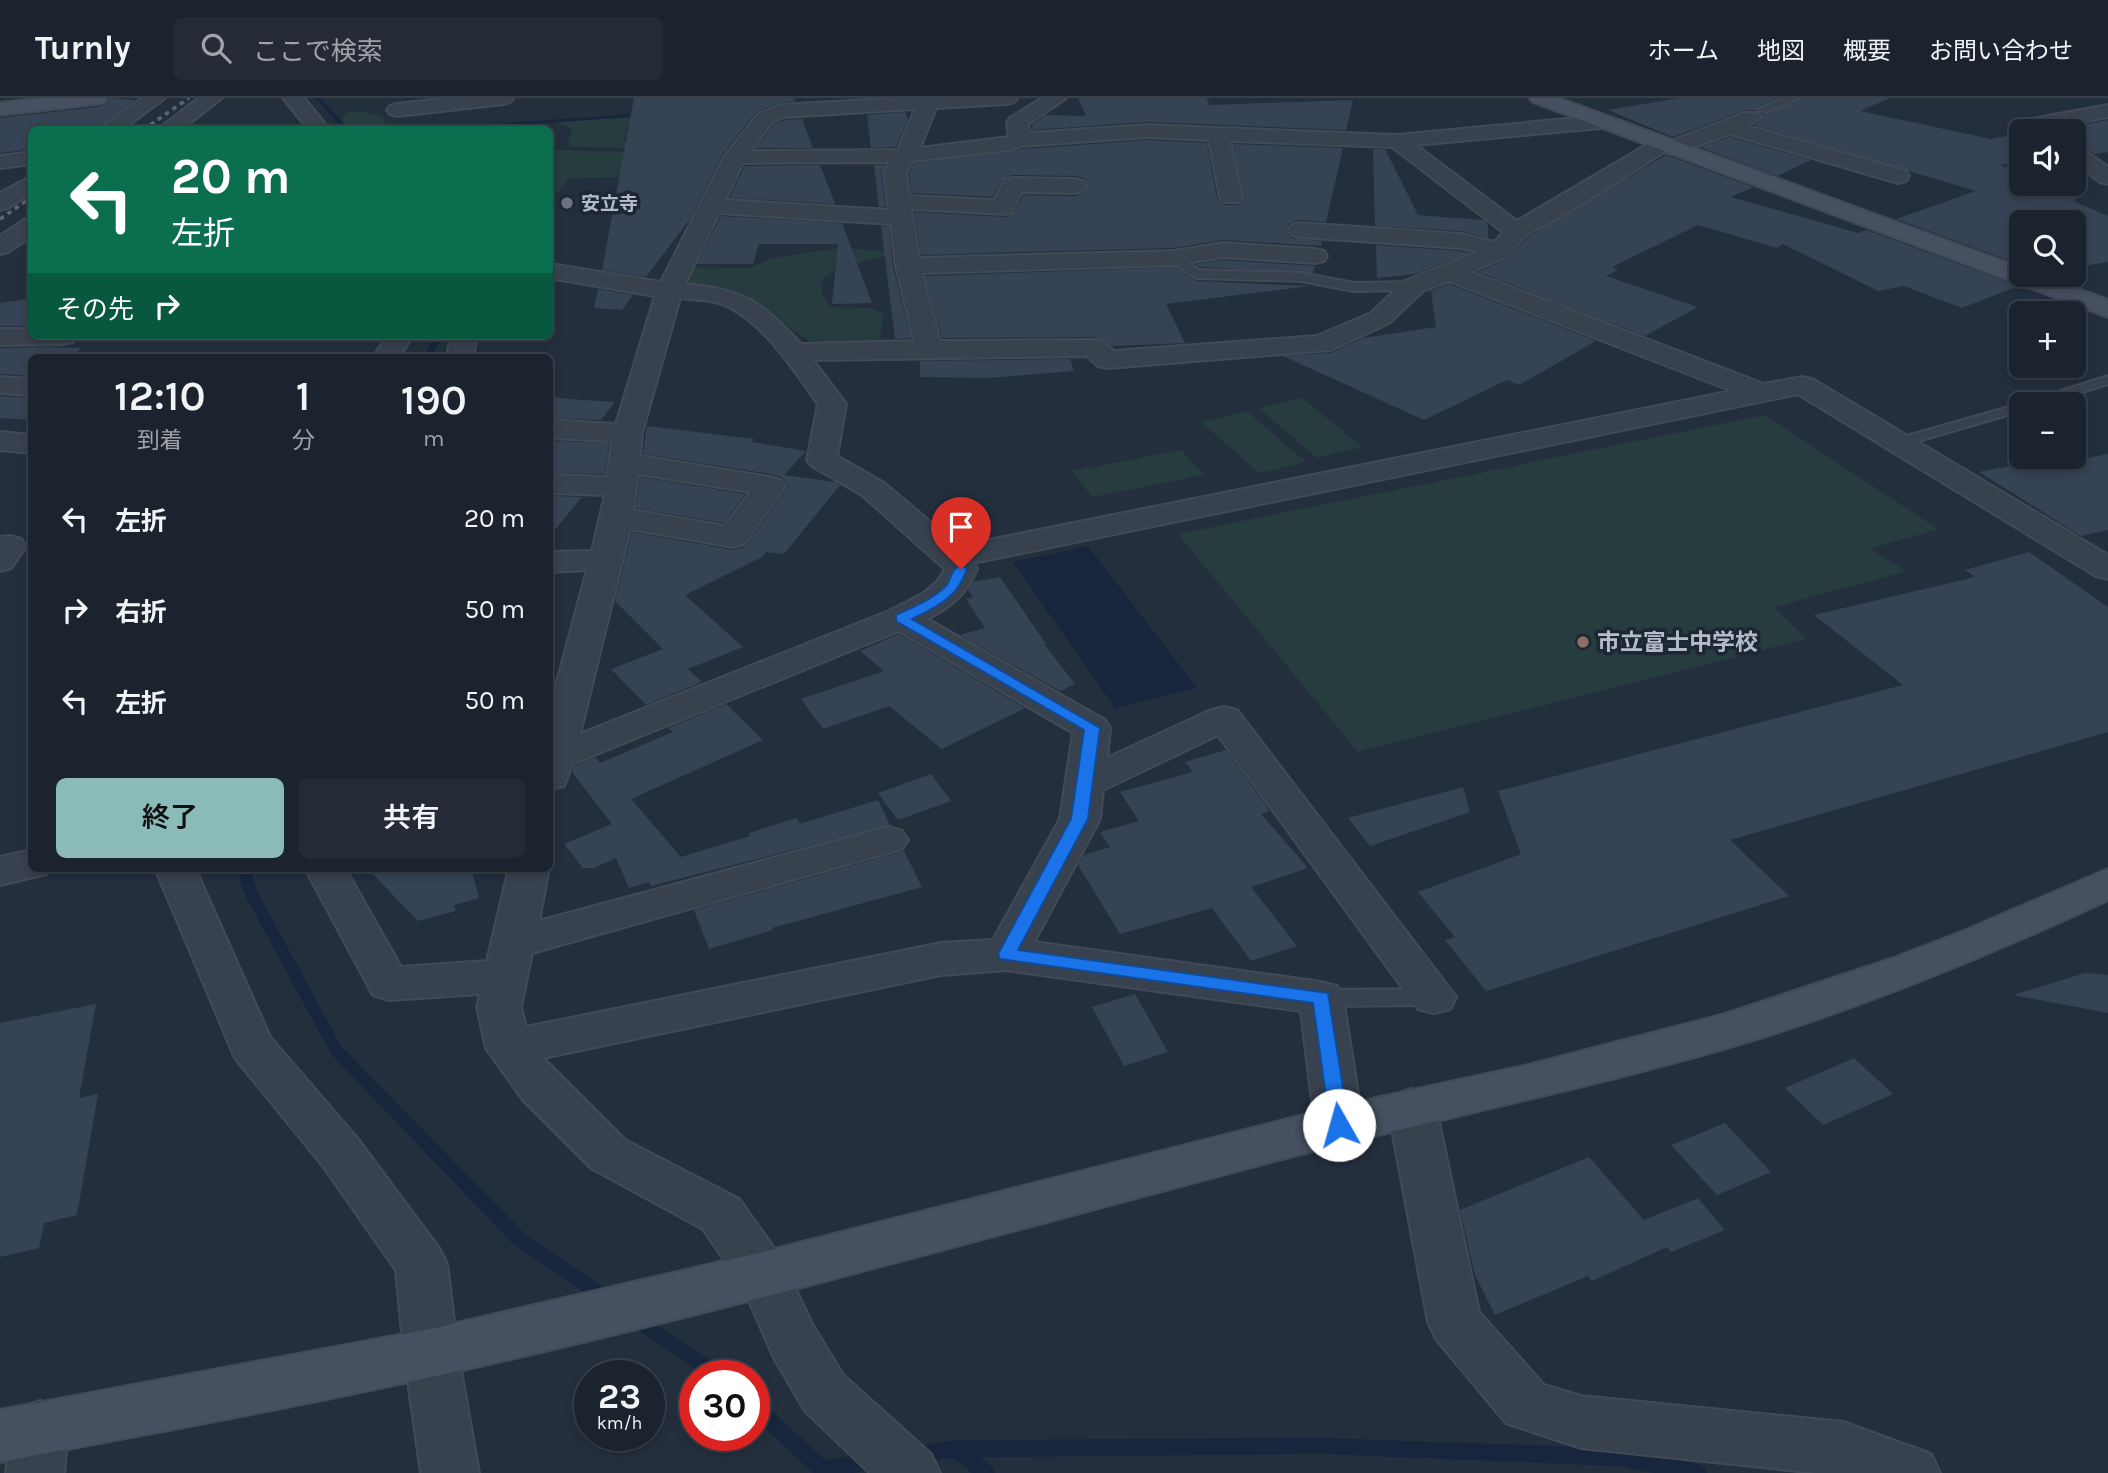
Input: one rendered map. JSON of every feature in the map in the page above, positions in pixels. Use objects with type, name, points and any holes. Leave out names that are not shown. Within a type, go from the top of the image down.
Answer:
[{"type":"street","points":[[0,109],[97,98]]},
{"type":"street","points":[[114,126],[155,98]]},
{"type":"street","points":[[173,126],[212,98]]},
{"type":"street","points":[[293,98],[317,126]]},
{"type":"street","points":[[389,104],[503,98]]},
{"type":"street","points":[[553,765],[617,517],[625,461],[670,289],[735,157],[764,119],[798,104],[928,103],[1007,98]]},
{"type":"street","points":[[1020,140],[1017,122],[1056,98]]},
{"type":"street","points":[[1540,98],[2108,309]]},
{"type":"street","points":[[928,103],[895,173],[908,266],[929,349]]},
{"type":"street","points":[[389,104],[410,126]]},
{"type":"street","points":[[794,352],[929,349],[1089,336],[1108,360],[1322,344],[1380,318],[1414,286],[1501,251],[1516,231],[1667,146],[1729,127],[1763,110]]},
{"type":"street","points":[[2062,119],[2108,110]]},
{"type":"street","points":[[735,157],[904,156],[1007,144],[1020,140],[1148,131],[1338,141],[1397,141],[1600,122]]},
{"type":"street","points":[[1729,127],[1898,176]]},
{"type":"street","points":[[1218,134],[1231,197]]},
{"type":"street","points":[[1397,141],[1516,231]]},
{"type":"street","points":[[0,162],[28,158]]},
{"type":"street","points":[[2086,162],[2108,177]]},
{"type":"street","points":[[3,200],[28,184]]},
{"type":"street","points":[[710,206],[900,210],[1003,207],[1012,185],[1075,186]]},
{"type":"street","points":[[0,247],[28,228]]},
{"type":"street","points":[[1300,230],[1461,241],[1501,251]]},
{"type":"street","points":[[908,266],[1174,258],[1224,250],[1315,256]]},
{"type":"street","points":[[1446,271],[1762,393]]},
{"type":"street","points":[[553,272],[650,288],[716,294],[737,301],[770,325],[794,352],[832,404],[822,460],[873,489],[953,557],[961,569],[954,586],[934,602],[553,769]]},
{"type":"street","points":[[0,338],[28,337]]},
{"type":"street","points":[[0,385],[28,387]]},
{"type":"street","points":[[953,557],[1802,385],[1901,442],[2108,569]]},
{"type":"street","points":[[553,430],[625,461],[770,486],[733,537],[617,517]]},
{"type":"street","points":[[0,441],[28,444]]},
{"type":"street","points":[[553,483],[625,461]]},
{"type":"street","points":[[0,547],[10,546],[0,561]]},
{"type":"street","points":[[553,562],[606,560]]},
{"type":"street","points":[[901,618],[1092,728],[1080,819],[1006,954]]},
{"type":"street","points":[[1086,783],[1224,718],[1434,997]]},
{"type":"street","points":[[327,872],[389,984],[508,959],[888,840]]},
{"type":"street","points":[[0,871],[28,865]]},
{"type":"street","points":[[177,872],[251,1046],[340,1152],[421,1264],[431,1353],[450,1473]]},
{"type":"street","points":[[528,872],[499,1007],[509,1048],[540,1087],[608,1154],[721,1214],[763,1274],[793,1341],[824,1393],[911,1473]]},
{"type":"street","points":[[25,1445],[763,1274],[1339,1125],[1524,1084],[1729,1030],[1944,956],[2108,883]]},
{"type":"street","points":[[509,1048],[941,959],[1006,954],[1321,998],[1339,1125]]},
{"type":"street","points":[[1412,1108],[1455,1322],[1526,1405],[1581,1422],[1843,1449],[1912,1473]]},
{"type":"lane","points":[[1763,110],[1793,98]]},
{"type":"lane","points":[[1174,258],[1196,274],[1301,277],[1354,287],[1414,286]]},
{"type":"lane","points":[[2069,392],[2108,380]]},
{"type":"lane","points":[[1901,442],[2009,410]]},
{"type":"lane","points":[[1321,998],[1434,997]]},
{"type":"green space","points":[[363,111],[383,118],[387,126],[344,126],[342,117],[350,112]]},
{"type":"green space","points":[[647,116],[645,122],[626,127],[628,133],[623,141],[635,145],[633,148],[571,147],[568,143],[572,130],[558,124],[580,120]]},
{"type":"green space","points":[[553,150],[639,152],[629,177],[569,178],[560,191],[553,192]]},
{"type":"green space","points":[[839,248],[892,251],[873,260],[839,268],[821,282],[823,296],[831,307],[870,308],[884,314],[879,342],[841,346],[812,342],[748,299],[705,285],[682,282],[691,267],[749,268],[773,258]]},
{"type":"green space","points":[[1302,398],[1363,447],[1317,458],[1258,408]]},
{"type":"green space","points":[[1247,411],[1306,462],[1259,473],[1201,422]]},
{"type":"green space","points":[[1765,415],[1938,529],[1870,549],[1907,571],[1774,607],[1806,639],[1358,752],[1178,534]]},
{"type":"green space","points":[[1181,450],[1204,475],[1092,497],[1072,471]]},
{"type":"water","points":[[1088,546],[1197,688],[1115,708],[1013,562]]},
{"type":"building","points":[[110,98],[135,100],[101,126],[28,126],[28,150],[0,153],[0,118],[106,104]]},
{"type":"building","points":[[634,98],[794,98],[796,101],[779,103],[755,113],[722,155],[690,219],[646,277],[602,270]]},
{"type":"building","points":[[1078,98],[1206,98],[1210,105],[1353,100],[1346,130],[1148,122],[1031,130],[1033,124],[1046,115],[1086,116]]},
{"type":"building","points":[[1680,98],[1778,98],[1756,110],[1743,111],[1673,137],[1608,110]]},
{"type":"building","points":[[1800,98],[1890,98],[1860,111],[1991,139],[2009,135],[2009,164],[2000,165],[2009,168],[2009,196],[2077,196],[2075,202],[2108,216],[2108,262],[2086,264],[2086,210],[2009,210],[2009,261],[1896,219],[1976,191],[1754,125],[1762,119],[1762,114],[1768,114]]},
{"type":"building","points":[[906,112],[908,120],[896,147],[871,148],[867,115]]},
{"type":"building","points":[[802,119],[813,148],[756,148],[773,125],[785,120]]},
{"type":"building","points":[[2108,120],[2108,152],[2094,154],[2086,149],[2086,124]]},
{"type":"building","points":[[1730,137],[1811,160],[1777,176],[1700,147]]},
{"type":"building","points":[[1148,140],[1207,143],[1217,198],[1223,205],[1239,205],[1244,198],[1233,144],[1343,148],[1326,222],[1299,220],[1290,223],[1285,230],[1291,238],[1322,241],[1321,246],[1224,240],[1174,248],[921,255],[914,212],[1005,217],[1014,213],[1023,195],[1076,196],[1085,192],[1088,185],[1084,178],[1076,176],[1012,175],[1002,179],[993,197],[911,193],[909,173],[914,163],[1022,149]]},
{"type":"building","points":[[1373,149],[1385,149],[1418,215],[1483,220],[1488,224],[1488,238],[1461,231],[1375,226]]},
{"type":"building","points":[[1666,155],[1753,187],[1731,197],[1858,233],[1867,230],[2009,283],[2009,287],[2015,287],[1962,308],[1904,286],[1878,291],[1783,244],[1777,248],[1698,225],[1612,267],[1618,270],[1606,276],[1698,307],[1645,336],[1478,272],[1510,258],[1526,238]]},
{"type":"building","points":[[820,165],[835,204],[729,198],[745,166]]},
{"type":"building","points":[[874,165],[886,165],[881,173],[886,207],[879,207]]},
{"type":"building","points":[[721,216],[842,223],[872,303],[832,304],[838,244],[759,244],[753,264],[697,264]]},
{"type":"building","points":[[881,226],[889,226],[893,267],[911,338],[895,339]]},
{"type":"building","points":[[1376,245],[1469,253],[1416,274],[1377,278]]},
{"type":"building","points":[[1224,260],[1315,266],[1313,273],[1200,267],[1195,264]]},
{"type":"building","points":[[1175,267],[1196,281],[1311,286],[1166,304],[1185,343],[1111,346],[1093,337],[942,338],[925,276]]},
{"type":"building","points":[[1449,284],[1596,341],[1519,385],[1507,380],[1424,420],[1283,356],[1331,353],[1363,338],[1436,327],[1431,291]]},
{"type":"building","points":[[598,289],[633,295],[622,310],[594,308]]},
{"type":"building","points":[[28,299],[28,326],[0,326],[0,303]]},
{"type":"building","points":[[0,348],[82,348],[75,354],[28,354],[28,376],[0,374]]},
{"type":"building","points":[[1070,359],[1074,371],[989,378],[920,377],[920,361]]},
{"type":"building","points":[[0,396],[28,398],[28,420],[0,418]]},
{"type":"building","points":[[553,397],[615,402],[601,420],[553,418]]},
{"type":"building","points":[[647,426],[754,439],[752,442],[806,451],[784,475],[840,485],[784,554],[766,552],[762,557],[685,595],[743,647],[688,669],[702,682],[646,705],[611,669],[663,649],[615,601],[632,532],[733,550],[745,547],[788,486],[782,477],[771,474],[643,454]]},
{"type":"building","points":[[553,441],[609,443],[605,474],[553,473]]},
{"type":"building","points":[[2108,454],[2108,530],[2081,536],[1979,472],[2009,466],[2009,469],[2086,469],[2088,458]]},
{"type":"building","points":[[640,477],[745,494],[724,523],[636,508]]},
{"type":"building","points":[[553,496],[582,497],[553,532]]},
{"type":"building","points":[[2029,552],[2108,607],[2108,732],[1730,840],[1789,896],[1486,991],[1445,940],[1455,937],[1418,892],[1521,854],[1498,791],[1903,685],[1814,615],[1975,577],[1965,570]]},
{"type":"building","points":[[1000,577],[1044,644],[1075,684],[1060,691],[960,635],[985,628],[966,599],[973,597],[968,590],[973,582]]},
{"type":"building","points":[[899,634],[1025,708],[942,749],[889,706],[823,729],[801,699],[884,671],[860,651]]},
{"type":"building","points":[[726,704],[763,740],[631,799],[681,857],[750,836],[749,833],[796,818],[800,824],[878,800],[890,825],[651,886],[649,882],[629,888],[616,858],[594,868],[583,868],[564,844],[612,824],[572,772],[574,766],[595,757],[600,763],[673,732],[668,728]]},
{"type":"building","points":[[1226,750],[1270,811],[1261,814],[1308,868],[1251,887],[1297,946],[1251,961],[1212,908],[1120,934],[1078,865],[1084,855],[1110,847],[1100,832],[1139,821],[1120,792],[1193,772],[1185,762]]},
{"type":"building","points":[[931,774],[951,801],[898,820],[878,793]]},
{"type":"building","points":[[1463,787],[1470,812],[1370,846],[1348,818]]},
{"type":"building","points":[[904,851],[922,887],[772,928],[773,930],[709,949],[694,910]]},
{"type":"building","points":[[371,872],[472,872],[479,898],[454,905],[456,911],[418,921]]},
{"type":"building","points":[[2085,973],[2108,975],[2108,1013],[2013,995]]},
{"type":"building","points":[[1135,994],[1168,1052],[1124,1066],[1092,1007]]},
{"type":"building","points":[[96,1004],[79,1098],[98,1094],[77,1215],[44,1223],[39,1248],[0,1257],[0,1023]]},
{"type":"building","points":[[1854,1058],[1893,1094],[1823,1125],[1785,1088]]},
{"type":"building","points":[[1725,1123],[1771,1172],[1717,1195],[1671,1145]]},
{"type":"building","points":[[1589,1157],[1644,1220],[1698,1198],[1725,1230],[1671,1252],[1667,1247],[1592,1281],[1588,1276],[1495,1315],[1475,1275],[1460,1210]]},
{"type":"waterway","points":[[318,98],[343,126]]},
{"type":"waterway","points":[[471,126],[645,114]]},
{"type":"waterway","points":[[429,354],[435,340]]},
{"type":"waterway","points":[[245,872],[250,891],[336,1050],[519,1239],[607,1299]]},
{"type":"waterway","points":[[633,1317],[696,1360]]},
{"type":"waterway","points":[[770,1421],[826,1473]]},
{"type":"waterway","points":[[956,1449],[1322,1446],[1616,1457],[1698,1473]]},
{"type":"waterway","points":[[915,1455],[956,1449]]},
{"type":"waterway","points":[[956,1449],[986,1473]]},
{"type":"waterway","points":[[822,1469],[877,1461]]},
{"type":"railway","points":[[149,126],[189,98]]},
{"type":"railway","points":[[0,219],[28,200]]},
{"type":"place","name":"安立寺","points":[[567,203]]},
{"type":"place","name":"市立富士中学校","points":[[1583,642]]},
{"type":"route","points":[[961,569],[954,586],[934,602],[901,618],[1092,728],[1080,819],[1006,954],[1321,998],[1339,1125]]}]
